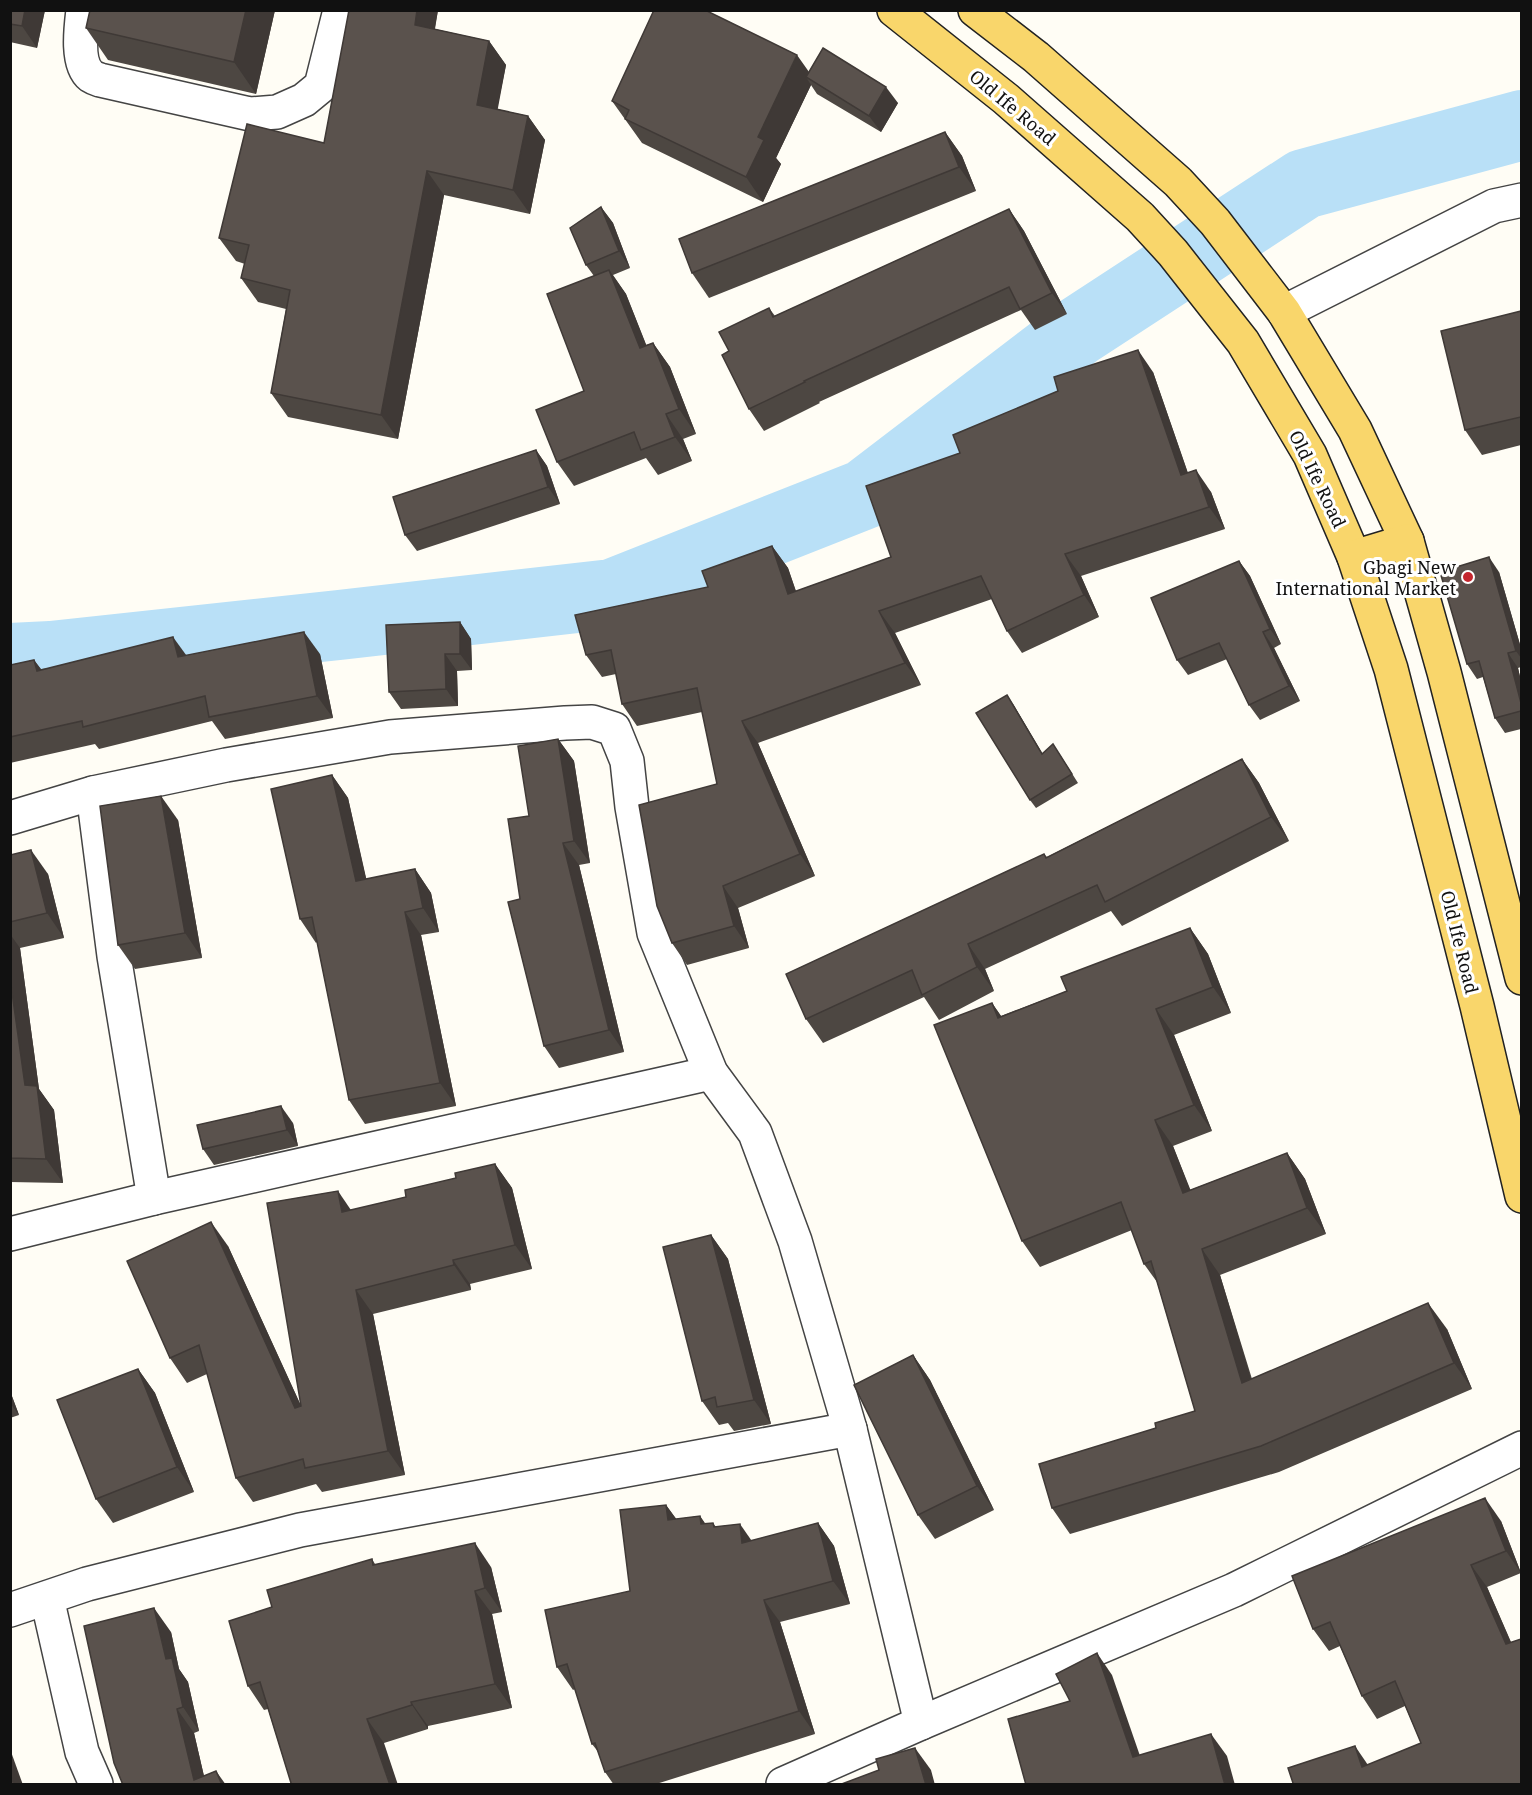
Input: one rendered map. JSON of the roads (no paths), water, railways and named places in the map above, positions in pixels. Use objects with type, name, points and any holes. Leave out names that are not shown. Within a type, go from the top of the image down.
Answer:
[{"type":"main road","name":"Old Ife Road","points":[[894,10],[1006,99],[1140,217],[1173,253],[1243,342],[1310,455],[1354,557],[1391,669],[1477,1006],[1521,1196]]},
{"type":"main road","points":[[975,10],[1036,57],[1178,182],[1215,222],[1284,312],[1355,430],[1407,541],[1444,672],[1521,978]]},
{"type":"main road","points":[[1140,217],[1178,182]]},
{"type":"main road","points":[[1354,557],[1407,541]]},
{"type":"street","points":[[83,10],[80,43],[84,64],[90,75],[100,81],[249,114],[277,112],[304,100],[321,86],[340,10]]},
{"type":"street","points":[[1284,312],[1494,206],[1521,200]]},
{"type":"street","points":[[10,818],[93,793],[226,765],[390,737],[592,722],[614,729],[627,761],[632,807],[654,933],[711,1073],[754,1132],[795,1241],[850,1429],[921,1723]]},
{"type":"street","points":[[93,793],[114,956],[154,1198]]},
{"type":"street","points":[[10,1234],[154,1198],[711,1073]]},
{"type":"street","points":[[10,1610],[87,1584],[300,1530],[850,1429]]},
{"type":"street","points":[[783,1785],[821,1777],[921,1723],[1234,1590],[1521,1448]]},
{"type":"street","points":[[47,1598],[82,1752],[96,1785]]},
{"type":"waterway","points":[[10,658],[51,656],[612,594],[865,494],[1077,332],[1304,184],[1522,125]]},
{"type":"place","name":"Gbagi New International Market","points":[[1468,577]]}]
